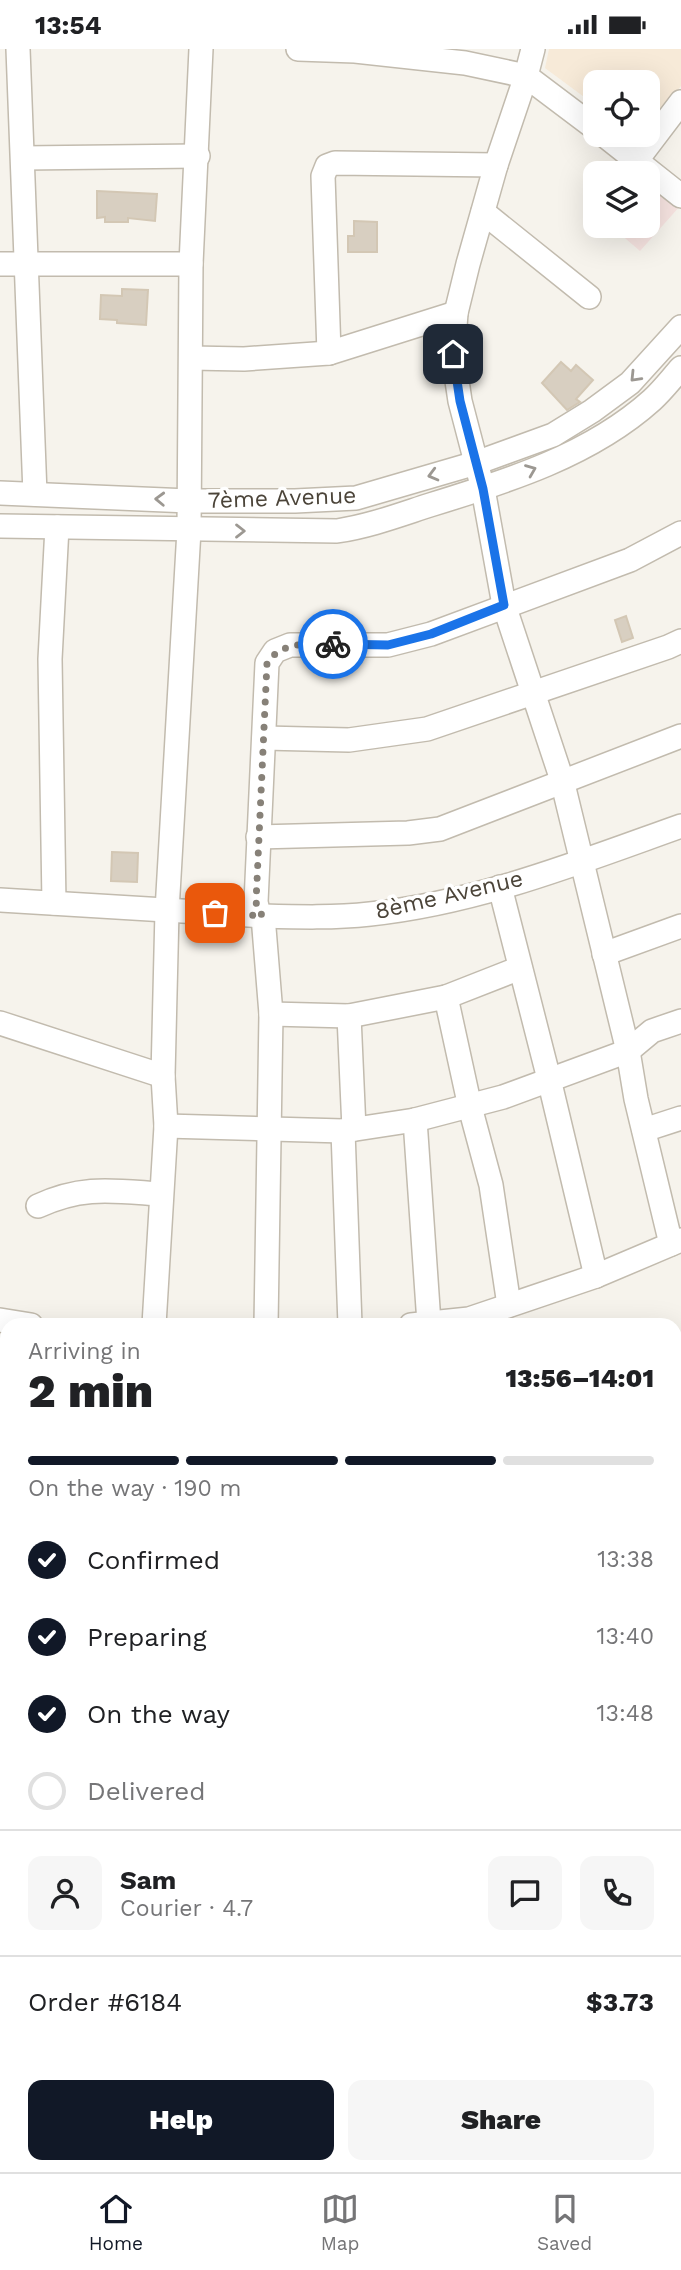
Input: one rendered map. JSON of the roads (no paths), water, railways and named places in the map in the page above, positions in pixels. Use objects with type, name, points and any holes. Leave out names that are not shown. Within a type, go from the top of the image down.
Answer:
[{"type":"street","points":[[18,49],[35,494]]},
{"type":"street","points":[[154,1318],[166,1126],[163,1076],[167,911],[189,530],[191,264],[201,49]]},
{"type":"street","points":[[298,49],[355,50],[465,63],[527,76],[583,119]]},
{"type":"street","points":[[472,1318],[596,1276],[676,1242],[636,1099],[628,1051],[562,780],[504,605],[483,489],[460,401],[453,354],[456,313],[496,165],[527,76],[533,49]]},
{"type":"street","points":[[637,160],[681,102]]},
{"type":"street","points":[[620,147],[681,196]]},
{"type":"street","points":[[23,158],[198,156]]},
{"type":"street","points":[[329,353],[323,176],[327,166],[335,163],[496,165]]},
{"type":"street","points":[[483,212],[589,297]]},
{"type":"street","points":[[0,264],[191,264]]},
{"type":"street","points":[[191,358],[244,359],[329,353],[456,313]]},
{"type":"street","name":"7ème Avenue","points":[[0,493],[189,501],[356,498],[476,463],[553,435],[630,383],[681,327]]},
{"type":"street","name":"7ème Avenue","points":[[0,526],[337,531],[372,526],[483,489],[558,459],[612,430],[653,399],[681,368]]},
{"type":"street","points":[[54,903],[50,659],[57,527]]},
{"type":"street","points":[[265,1318],[271,1014],[263,916],[258,911],[256,902],[267,663],[275,651],[290,645],[388,645],[431,634],[630,560],[681,533]]},
{"type":"street","points":[[264,738],[349,740],[427,729],[681,641]]},
{"type":"street","points":[[258,837],[330,836],[440,829],[681,736]]},
{"type":"street","name":"8ème Avenue","points":[[0,900],[304,918],[369,914],[438,903],[500,887],[681,826]]},
{"type":"street","points":[[500,887],[596,1276]]},
{"type":"street","points":[[604,954],[681,926]]},
{"type":"street","points":[[271,1014],[349,1016],[446,997],[520,968]]},
{"type":"street","points":[[446,997],[470,1107],[491,1185],[509,1305]]},
{"type":"street","points":[[349,1016],[350,1318]]},
{"type":"street","points":[[166,1126],[348,1130],[415,1120],[503,1097],[628,1051],[652,1031],[681,1021]]},
{"type":"street","points":[[0,1023],[163,1076]]},
{"type":"street","points":[[645,1130],[681,1118]]},
{"type":"street","points":[[415,1120],[420,1318]]},
{"type":"street","points":[[38,1206],[70,1193],[91,1190],[161,1194]]}]
